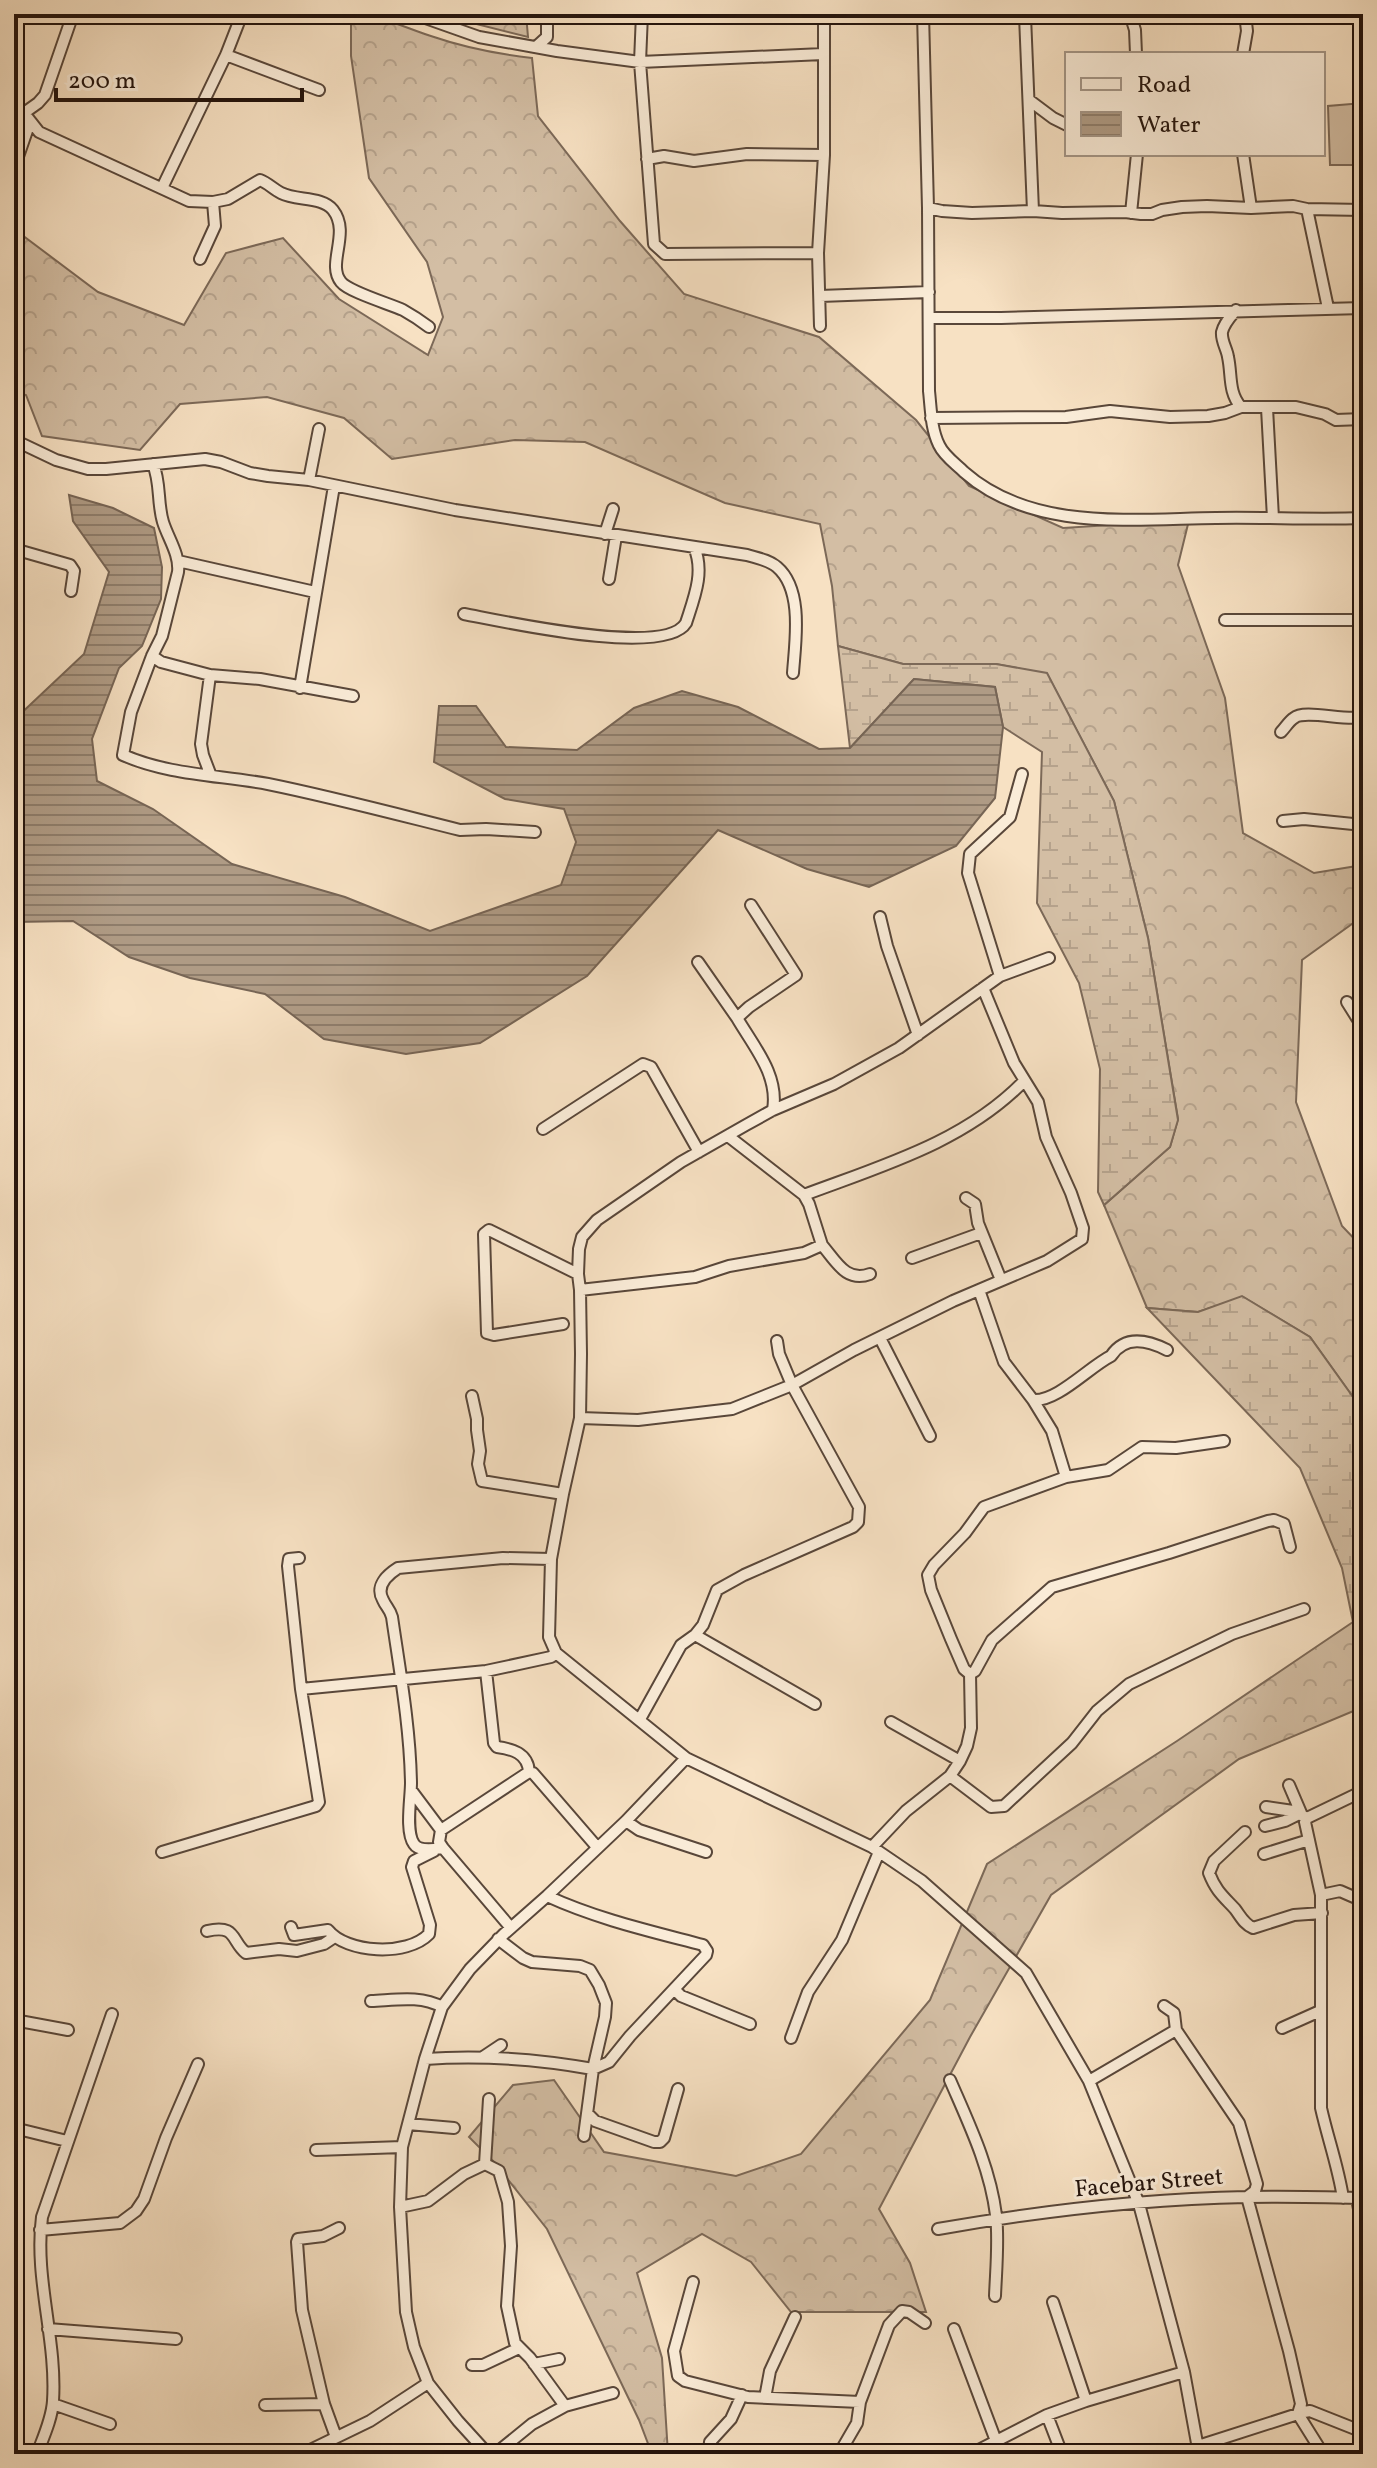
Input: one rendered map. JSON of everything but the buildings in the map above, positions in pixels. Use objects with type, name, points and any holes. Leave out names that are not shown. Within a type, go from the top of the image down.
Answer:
[{"type":"street","points":[[14,168],[23,115],[45,95],[73,14]]},
{"type":"street","points":[[162,188],[226,55],[242,14]]},
{"type":"street","points":[[414,14],[479,37],[640,62],[823,54]]},
{"type":"street","points":[[536,47],[547,37],[547,14]]},
{"type":"street","points":[[642,14],[640,62],[654,244],[665,254],[818,253]]},
{"type":"street","points":[[820,326],[818,253],[824,155],[824,14]]},
{"type":"street","points":[[923,14],[929,391],[931,418],[939,445],[951,460],[975,481],[1011,503],[1056,515],[1134,519],[1363,518]]},
{"type":"street","points":[[1003,14],[1051,17],[1076,14]]},
{"type":"street","points":[[1130,14],[1135,30],[1136,52]]},
{"type":"street","points":[[1243,52],[1247,31],[1245,14]]},
{"type":"street","points":[[1025,16],[1033,211]]},
{"type":"street","points":[[226,55],[319,90]]},
{"type":"street","points":[[1029,100],[1065,124]]},
{"type":"street","points":[[23,115],[39,132],[189,201],[213,202],[237,195],[260,180],[281,193],[322,202],[332,209],[340,226],[336,264],[339,280],[370,298],[403,310],[429,327]]},
{"type":"street","points":[[647,159],[664,156],[694,161],[747,154],[824,155]]},
{"type":"street","points":[[1131,213],[1137,156]]},
{"type":"street","points":[[1243,156],[1251,208]]},
{"type":"street","points":[[200,259],[215,226],[213,202]]},
{"type":"street","points":[[928,208],[972,213],[1152,214],[1194,206],[1363,210]]},
{"type":"street","points":[[1307,209],[1328,308]]},
{"type":"street","points":[[820,296],[929,292]]},
{"type":"street","points":[[929,318],[1363,308]]},
{"type":"street","points":[[1236,310],[1227,321],[1222,339],[1228,356],[1232,388],[1241,407]]},
{"type":"street","points":[[931,418],[1066,417],[1110,411],[1170,417],[1208,416],[1241,407],[1296,407],[1336,420],[1363,419]]},
{"type":"street","points":[[1267,408],[1273,518]]},
{"type":"street","points":[[309,480],[319,429]]},
{"type":"street","points":[[14,440],[56,460],[88,469],[205,459],[250,473],[309,480],[455,510],[747,555],[769,562],[782,573],[796,610],[793,673]]},
{"type":"street","points":[[153,464],[159,477],[162,521],[178,561],[172,604],[131,712],[123,755],[170,770],[307,793],[460,830],[535,832]]},
{"type":"street","points":[[300,688],[334,486]]},
{"type":"street","points":[[609,579],[613,509]]},
{"type":"street","points":[[464,614],[569,634],[661,637],[683,629],[686,623],[699,572],[694,547]]},
{"type":"street","points":[[14,549],[70,565],[74,571],[71,591]]},
{"type":"street","points":[[178,561],[315,592]]},
{"type":"street","points":[[1225,620],[1363,620]]},
{"type":"street","points":[[152,656],[161,662],[210,675],[260,679],[353,696]]},
{"type":"street","points":[[210,675],[201,744],[211,776]]},
{"type":"street","points":[[1281,732],[1299,715],[1350,719],[1363,717]]},
{"type":"street","points":[[1000,976],[968,873],[970,854],[1010,817],[1022,774]]},
{"type":"street","points":[[1283,821],[1304,819],[1363,825]]},
{"type":"street","points":[[737,1018],[796,975],[751,905]]},
{"type":"street","points":[[880,917],[918,1035]]},
{"type":"street","points":[[1049,958],[1000,976],[918,1035],[864,1069],[773,1110],[699,1152],[588,1228],[579,1249],[580,1418],[551,1559],[549,1637],[556,1653],[686,1758],[876,1850],[922,1881],[1026,1973],[1089,2081],[1139,2204],[1184,2372],[1198,2450],[1310,2411],[1363,2432]]},
{"type":"street","points":[[698,962],[771,1075],[775,1087],[773,1110]]},
{"type":"street","points":[[580,1418],[638,1420],[732,1409],[792,1385],[854,1350],[1047,1261],[1082,1239],[1071,1193],[1046,1137],[1038,1102],[1014,1063],[983,988]]},
{"type":"street","points":[[1347,1002],[1363,1023]]},
{"type":"street","points":[[543,1129],[643,1064],[651,1067],[699,1152]]},
{"type":"street","points":[[804,1195],[938,1144],[997,1107],[1024,1081]]},
{"type":"street","points":[[728,1136],[804,1195],[822,1245],[845,1273],[861,1278],[870,1274]]},
{"type":"street","points":[[966,1198],[975,1204],[981,1233],[1001,1280]]},
{"type":"street","points":[[563,1324],[494,1335],[487,1333],[484,1234],[489,1230],[578,1274]]},
{"type":"street","points":[[912,1258],[981,1233]]},
{"type":"street","points":[[580,1290],[695,1277],[729,1266],[804,1253],[822,1245]]},
{"type":"street","points":[[979,1290],[1004,1362],[1038,1403],[1055,1438],[1066,1477]]},
{"type":"street","points":[[880,1338],[930,1436]]},
{"type":"street","points":[[640,1719],[681,1645],[703,1625],[717,1590],[858,1522],[859,1507],[792,1385],[777,1341]]},
{"type":"street","points":[[1038,1403],[1126,1343],[1148,1342],[1167,1350]]},
{"type":"street","points":[[472,1396],[482,1481],[563,1494]]},
{"type":"street","points":[[791,2038],[808,1992],[842,1940],[876,1850],[906,1811],[950,1776],[967,1746],[971,1728],[970,1674],[964,1669],[931,1590],[928,1582],[930,1571],[984,1507],[1066,1477],[1108,1470],[1142,1447],[1176,1448],[1224,1441]]},
{"type":"street","points":[[970,1674],[975,1671],[992,1640],[1052,1587],[1268,1521],[1284,1524],[1290,1547]]},
{"type":"street","points":[[162,1852],[316,1806],[319,1802],[301,1689],[288,1566],[289,1559],[299,1558]]},
{"type":"street","points":[[440,1848],[419,1848],[414,1845],[410,1815],[411,1755],[401,1679],[390,1609],[380,1594],[385,1577],[398,1568],[464,1560],[551,1559]]},
{"type":"street","points":[[950,1776],[991,1807],[1004,1806],[1072,1743],[1097,1711],[1129,1684],[1232,1634],[1304,1609]]},
{"type":"street","points":[[695,1635],[752,1671],[815,1704]]},
{"type":"street","points":[[301,1689],[486,1671],[551,1657],[556,1653]]},
{"type":"street","points":[[486,1671],[494,1743],[497,1747],[516,1751],[528,1765],[529,1772]]},
{"type":"street","points":[[891,1722],[960,1761]]},
{"type":"street","points":[[488,2454],[428,2383],[414,2347],[406,2312],[400,2207],[402,2147],[425,2059],[442,2007],[470,1969],[498,1939],[626,1821],[686,1758]]},
{"type":"street","points":[[511,1928],[440,1848],[439,1836],[441,1830],[529,1772]]},
{"type":"street","points":[[529,1772],[597,1847]]},
{"type":"street","points":[[1289,1785],[1304,1815],[1321,1895],[1321,2108],[1326,2134],[1336,2157],[1343,2198]]},
{"type":"street","points":[[411,1790],[441,1830]]},
{"type":"street","points":[[1265,1826],[1304,1815],[1363,1791]]},
{"type":"street","points":[[1266,1807],[1304,1815]]},
{"type":"street","points":[[626,1821],[639,1830],[706,1852]]},
{"type":"street","points":[[1245,1832],[1214,1861],[1209,1873],[1218,1892],[1246,1925],[1253,1928],[1294,1915],[1322,1913]]},
{"type":"street","points":[[1264,1854],[1309,1840]]},
{"type":"street","points":[[291,1927],[294,1935],[328,1930],[333,1938],[351,1947],[370,1949],[404,1947],[424,1939],[429,1934],[430,1925],[412,1867],[414,1861],[440,1848]]},
{"type":"street","points":[[1321,1895],[1340,1891],[1363,1901]]},
{"type":"street","points":[[425,2059],[483,2057],[541,2060],[593,2069],[609,2062],[706,1955],[703,1945],[580,1912],[547,1896]]},
{"type":"street","points":[[207,1931],[230,1932],[238,1940],[241,1951],[246,1953],[279,1949],[297,1951],[324,1944],[333,1938]]},
{"type":"street","points":[[498,1939],[532,1962],[580,1966],[590,1970],[606,2003],[584,2136]]},
{"type":"street","points":[[675,1990],[681,1996],[750,2024]]},
{"type":"street","points":[[371,2001],[422,2000],[442,2007]]},
{"type":"street","points":[[1164,2006],[1174,2013],[1176,2030],[1239,2123],[1257,2184],[1255,2191],[1247,2197],[1289,2351],[1301,2404],[1298,2414],[1323,2454]]},
{"type":"street","points":[[1282,2028],[1320,2011]]},
{"type":"street","points":[[37,2454],[53,2404],[40,2230],[42,2217],[112,2014]]},
{"type":"street","points":[[14,2020],[68,2030]]},
{"type":"street","points":[[1089,2081],[1176,2030]]},
{"type":"street","points":[[483,2057],[501,2045]]},
{"type":"street","points":[[40,2230],[120,2223],[136,2211],[144,2199],[198,2064]]},
{"type":"street","points":[[950,2080],[979,2145],[991,2184],[996,2219],[995,2296]]},
{"type":"street","points":[[588,2114],[595,2121],[660,2142],[664,2138],[678,2089]]},
{"type":"street","points":[[485,2164],[489,2099]]},
{"type":"street","points":[[408,2124],[454,2128]]},
{"type":"street","points":[[14,2128],[67,2141]]},
{"type":"street","points":[[316,2150],[402,2147]]},
{"type":"street","points":[[400,2207],[428,2201],[464,2174],[485,2164]]},
{"type":"street","points":[[485,2164],[499,2171],[508,2202],[511,2246],[507,2306],[515,2343],[565,2406]]},
{"type":"street","name":"Facebar Street","points":[[938,2229],[996,2219],[1139,2204],[1247,2197],[1360,2198]]},
{"type":"street","points":[[1360,2198],[1363,2231]]},
{"type":"street","points":[[336,2437],[324,2404],[302,2310],[297,2242],[298,2239],[323,2236],[339,2228]]},
{"type":"street","points":[[693,2282],[674,2351],[678,2376],[685,2381],[742,2395],[860,2402]]},
{"type":"street","points":[[1053,2302],[1086,2401]]},
{"type":"street","points":[[839,2454],[843,2443],[854,2432],[860,2402],[896,2314],[909,2312],[925,2323]]},
{"type":"street","points":[[765,2398],[770,2371],[795,2317]]},
{"type":"street","points":[[48,2329],[176,2339]]},
{"type":"street","points":[[954,2329],[996,2441]]},
{"type":"street","points":[[472,2365],[483,2365],[519,2348]]},
{"type":"street","points":[[534,2364],[559,2359]]},
{"type":"street","points":[[971,2454],[1047,2415],[1184,2372]]},
{"type":"street","points":[[302,2454],[370,2421],[428,2383]]},
{"type":"street","points":[[495,2454],[532,2424],[565,2406],[613,2393]]},
{"type":"street","points":[[709,2451],[710,2442],[731,2419],[742,2395]]},
{"type":"street","points":[[53,2404],[110,2424]]},
{"type":"street","points":[[265,2405],[324,2404]]},
{"type":"street","points":[[1047,2415],[1062,2454]]},
{"type":"green space","points":[[351,14],[383,19],[470,47],[532,58],[538,116],[620,221],[684,294],[819,337],[916,420],[969,486],[1063,528],[1189,520],[1178,565],[1225,698],[1243,833],[1314,873],[1363,865],[1363,916],[1302,960],[1296,1102],[1342,1226],[1363,1248],[1363,1411],[1310,1337],[1243,1297],[1198,1312],[1147,1308],[1104,1205],[1170,1147],[1178,1119],[1148,938],[1114,801],[1047,674],[996,664],[903,664],[838,646],[832,586],[820,524],[725,503],[585,442],[515,440],[392,459],[344,418],[267,397],[180,404],[140,450],[42,436],[26,395],[14,392],[14,229],[98,292],[184,325],[226,253],[283,238],[339,299],[428,355],[443,317],[427,262],[369,178],[351,56]]},
{"type":"green space","points":[[437,14],[526,14],[528,37]]},
{"type":"green space","points":[[1363,103],[1363,165],[1330,165],[1328,106]]},
{"type":"green space","points":[[838,646],[903,664],[996,664],[1047,673],[1114,801],[1148,938],[1178,1120],[1170,1147],[1104,1205],[1098,1192],[1100,1069],[1079,983],[1037,903],[1042,752],[1003,727],[995,687],[914,679],[850,748]]},
{"type":"green space","points":[[1242,1296],[1310,1337],[1363,1411],[1363,1623],[1353,1622],[1342,1568],[1300,1468],[1147,1308],[1198,1312]]},
{"type":"green space","points":[[1353,1622],[1363,1623],[1363,1707],[1239,1759],[1051,1895],[970,2037],[879,2209],[910,2263],[926,2312],[791,2312],[751,2262],[702,2234],[637,2273],[662,2358],[668,2454],[652,2454],[639,2420],[547,2229],[494,2162],[469,2137],[513,2085],[554,2080],[604,2152],[736,2176],[801,2154],[930,2000],[987,1864]]},
{"type":"water","points":[[69,495],[113,508],[154,528],[162,567],[161,599],[142,646],[119,668],[92,739],[97,781],[153,809],[232,864],[345,897],[430,931],[561,885],[576,842],[564,809],[505,799],[434,762],[439,706],[476,706],[506,747],[577,750],[634,708],[682,691],[738,707],[819,749],[850,748],[914,679],[995,687],[1003,727],[995,798],[956,846],[869,887],[807,869],[718,830],[587,976],[480,1043],[406,1054],[324,1039],[265,994],[190,978],[129,957],[73,921],[14,922],[14,720],[84,654],[109,572],[73,521]]}]
